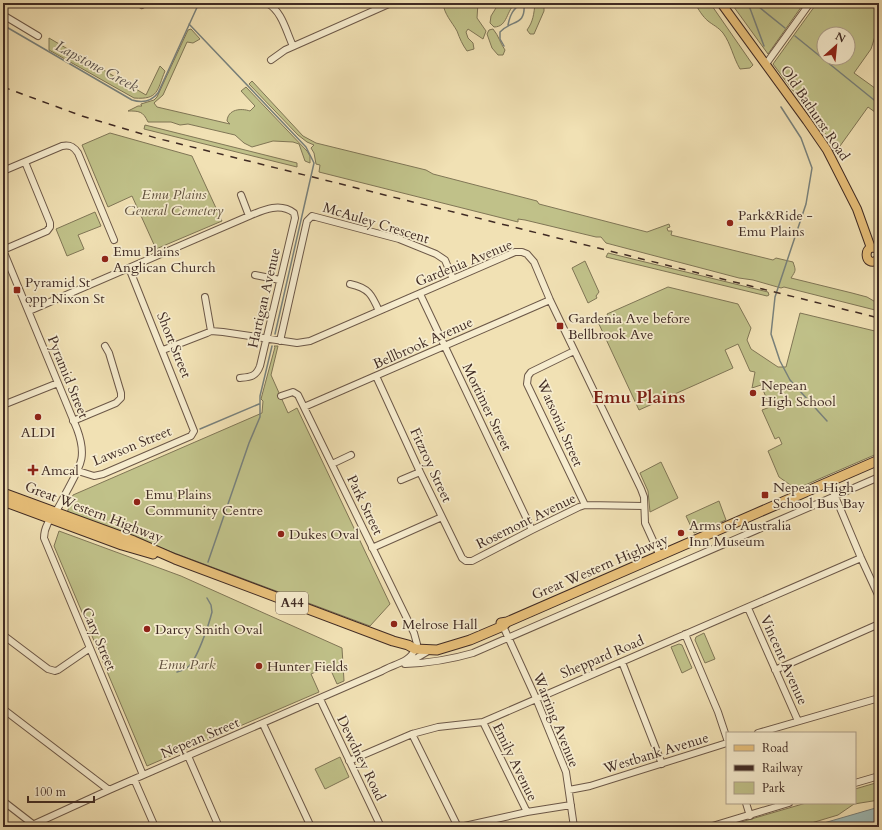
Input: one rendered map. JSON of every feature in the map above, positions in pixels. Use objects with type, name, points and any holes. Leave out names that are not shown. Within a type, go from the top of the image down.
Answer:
[{"type":"highway","name":"Great Western Highway","points":[[3,493],[135,549],[175,559],[393,641],[430,650],[453,646],[505,624],[879,460]]},
{"type":"highway","name":"Great Western Highway","points":[[3,501],[52,515]]},
{"type":"highway","name":"Great Western Highway","points":[[413,646],[448,643],[466,638],[501,623],[505,624]]},
{"type":"main road","name":"Old Bathurst Road","points":[[721,3],[827,150],[857,208],[875,249],[866,253],[867,258],[871,262],[878,262]]},
{"type":"street","points":[[267,3],[273,6],[278,12],[293,46]]},
{"type":"street","points":[[271,60],[282,51],[391,3]]},
{"type":"street","points":[[766,64],[810,3]]},
{"type":"street","points":[[3,14],[38,36]]},
{"type":"street","points":[[3,171],[62,146],[70,145],[76,149],[78,153],[114,240]]},
{"type":"street","points":[[3,250],[47,231],[50,228],[50,223],[25,162]]},
{"type":"street","points":[[29,311],[249,216],[241,195]]},
{"type":"street","name":"Hartigan Avenue","points":[[240,378],[253,376],[258,371],[295,216],[291,211],[274,207],[249,216]]},
{"type":"street","name":"McAuley Crescent","points":[[280,341],[307,221],[312,216],[399,239],[436,254],[444,260],[453,279]]},
{"type":"street","name":"Pyramid Street","points":[[3,250],[81,440],[81,464],[52,515]]},
{"type":"street","name":"Gardenia Avenue","points":[[163,350],[212,332],[223,332],[297,343],[310,341],[515,252],[522,252],[529,256],[534,262],[574,351],[641,489],[644,497],[646,527],[660,556]]},
{"type":"street","name":"Short Street","points":[[129,268],[194,427],[194,432]]},
{"type":"street","points":[[255,275],[280,280]]},
{"type":"street","points":[[350,284],[368,291],[372,295],[379,311]]},
{"type":"street","name":"Mortimer Street","points":[[420,294],[532,530]]},
{"type":"street","points":[[205,297],[212,332]]},
{"type":"street","name":"Bellbrook Avenue","points":[[304,407],[550,300]]},
{"type":"street","points":[[73,421],[116,403],[121,398],[121,393],[109,353],[105,346]]},
{"type":"street","name":"Watsonia Street","points":[[574,351],[531,372],[528,376],[527,384],[585,506]]},
{"type":"street","name":"Fitzroy Street","points":[[376,376],[420,472],[462,558],[467,562]]},
{"type":"street","points":[[3,404],[58,382]]},
{"type":"street","name":"Park Street","points":[[281,396],[290,392],[295,392],[298,395],[414,633],[413,646]]},
{"type":"street","name":"Lawson Street","points":[[78,471],[90,475],[100,475],[190,436],[194,432]]},
{"type":"street","points":[[332,464],[351,455]]},
{"type":"street","points":[[401,480],[420,472]]},
{"type":"street","points":[[405,664],[451,660],[473,653],[879,477]]},
{"type":"street","points":[[829,482],[879,597]]},
{"type":"street","name":"Rosemont Avenue","points":[[467,562],[472,561],[532,530],[585,506],[644,506]]},
{"type":"street","name":"Cary Street","points":[[52,515],[45,529],[45,541],[143,775]]},
{"type":"street","points":[[372,548],[442,517]]},
{"type":"street","name":"Sheppard Road","points":[[349,761],[412,734],[438,727],[483,722],[861,558]]},
{"type":"street","name":"Vincent Avenue","points":[[748,608],[798,721]]},
{"type":"street","name":"Warring Avenue","points":[[505,624],[508,638],[536,698],[566,772],[574,827]]},
{"type":"street","points":[[775,670],[879,624]]},
{"type":"street","points":[[685,634],[718,712],[726,736]]},
{"type":"street","points":[[3,635],[52,671],[58,670],[90,648]]},
{"type":"street","name":"Nepean Street","points":[[382,671],[387,667],[410,658],[413,646]]},
{"type":"street","name":"Nepean Street","points":[[31,826],[143,775],[382,671],[405,664],[430,650]]},
{"type":"street","points":[[622,662],[662,764]]},
{"type":"street","points":[[761,732],[879,698]]},
{"type":"street","name":"Dewdney Road","points":[[320,699],[381,827]]},
{"type":"street","points":[[3,709],[110,790]]},
{"type":"street","name":"Emily Avenue","points":[[483,722],[527,812]]},
{"type":"street","points":[[263,724],[312,827]]},
{"type":"street","points":[[412,734],[459,827],[527,812],[571,805]]},
{"type":"street","name":"Westbank Avenue","points":[[569,790],[590,786],[726,743]]},
{"type":"street","points":[[188,756],[220,827]]},
{"type":"street","points":[[856,783],[879,776]]},
{"type":"street","points":[[134,779],[155,827]]},
{"type":"street","points":[[3,802],[31,826]]},
{"type":"street","points":[[746,804],[750,816]]},
{"type":"street","points":[[709,827],[786,804]]},
{"type":"green space","points":[[443,3],[478,3],[477,18],[486,31],[483,39],[468,29],[466,32],[468,38],[473,43],[474,49],[467,51],[447,14]]},
{"type":"green space","points":[[499,3],[516,3],[502,24],[494,27],[490,23],[491,16]]},
{"type":"green space","points":[[535,3],[544,3],[544,11],[534,34],[530,34],[527,30],[533,18]]},
{"type":"green space","points":[[695,3],[710,3],[753,65],[750,68],[740,69],[723,33],[706,19]]},
{"type":"green space","points":[[731,3],[804,3],[768,54]]},
{"type":"green space","points":[[817,3],[879,3],[879,31],[877,30],[871,49],[854,73],[879,91],[879,115],[868,107],[835,153],[827,136],[773,64]]},
{"type":"green space","points":[[191,29],[200,39],[193,43],[187,42],[163,95],[154,103],[157,107],[230,124],[227,121],[232,112],[236,110],[250,111],[255,106],[241,91],[246,87],[307,151],[310,156],[310,163],[305,161],[299,144],[293,142],[273,141],[252,147],[244,143],[235,135],[188,124],[180,125],[171,122],[148,122],[140,112],[128,111],[138,106],[142,106],[141,104],[154,100],[157,97],[188,30]]},
{"type":"green space","points":[[493,29],[505,50],[503,55],[498,55],[492,48],[487,34],[489,30]]},
{"type":"green space","points":[[49,38],[146,95],[160,66],[165,71],[156,92],[153,95],[142,98],[134,98],[49,50]]},
{"type":"green space","points":[[252,81],[303,136],[316,143],[426,170],[433,174],[537,201],[539,204],[647,232],[669,224],[670,227],[667,228],[668,231],[672,231],[671,235],[773,260],[776,258],[793,262],[795,270],[791,278],[867,297],[879,304],[879,311],[784,287],[781,288],[753,280],[739,278],[606,243],[601,237],[525,220],[518,219],[518,222],[319,172],[320,165],[316,164],[314,153],[311,148],[314,145],[298,135],[249,84]]},
{"type":"green space","points":[[145,125],[297,163],[297,167],[144,129]]},
{"type":"green space","name":"Emu Plains General Cemetery","points":[[110,133],[192,156],[222,221],[156,249],[132,196],[108,207],[82,145]]},
{"type":"green space","points":[[95,212],[101,226],[78,235],[84,249],[67,256],[56,229]]},
{"type":"green space","points":[[608,253],[768,292],[769,295],[767,296],[606,257]]},
{"type":"green space","points":[[585,261],[599,292],[596,296],[597,298],[588,303],[572,268]]},
{"type":"green space","points":[[668,287],[738,304],[751,328],[747,340],[751,349],[778,367],[786,367],[800,313],[879,332],[879,453],[796,489],[779,477],[768,451],[782,444],[779,437],[775,439],[762,410],[770,407],[761,385],[752,388],[755,372],[750,371],[738,344],[725,350],[733,368],[639,410],[598,322],[608,316],[607,314]]},
{"type":"green space","points":[[274,346],[278,346],[271,375],[288,413],[297,408],[390,604],[370,626],[67,513],[73,495],[262,413],[263,401],[261,399],[275,347]]},
{"type":"green space","points":[[661,462],[678,498],[650,512],[648,491],[640,473]]},
{"type":"green space","points":[[719,501],[726,520],[694,533],[686,516]]},
{"type":"green space","name":"Emu Park","points":[[59,531],[181,576],[342,648],[344,681],[337,684],[329,666],[311,674],[319,692],[147,766],[54,546]]},
{"type":"green space","points":[[704,633],[715,659],[705,663],[695,640],[696,637]]},
{"type":"green space","points":[[679,644],[682,645],[692,668],[682,673],[671,647]]},
{"type":"green space","points":[[340,757],[349,777],[325,789],[315,769]]},
{"type":"green space","points":[[879,782],[879,800],[856,804],[856,789]]},
{"type":"green space","points":[[803,804],[854,804],[838,815],[798,827],[724,827]]},
{"type":"water","points":[[879,807],[879,827],[810,827]]},
{"type":"waterway","name":"Lapstone Creek","points":[[3,25],[132,100],[143,101],[149,100],[158,93],[199,3]]},
{"type":"waterway","points":[[508,25],[512,12],[523,3]]},
{"type":"waterway","points":[[504,46],[500,39],[500,32],[509,25],[517,22],[523,16],[524,3]]},
{"type":"waterway","points":[[748,3],[764,46]]},
{"type":"waterway","points":[[754,3],[785,28]]},
{"type":"waterway","points":[[189,24],[306,147],[314,163],[275,334]]},
{"type":"waterway","points":[[795,36],[879,104]]},
{"type":"waterway","points":[[781,107],[801,138],[812,168],[806,204],[775,297],[771,334],[780,361],[790,380],[827,421]]},
{"type":"waterway","points":[[208,562],[249,443],[260,417],[260,396],[272,346]]},
{"type":"waterway","points":[[200,429],[259,404]]},
{"type":"waterway","points":[[177,672],[188,667],[195,657],[202,641],[212,612],[211,605],[207,598]]},
{"type":"railway","points":[[3,87],[82,116],[156,138],[879,318]]},
{"type":"place","name":"Park&Ride - Emu Plains","points":[[730,223]]},
{"type":"place","name":"Emu Plains Anglican Church","points":[[105,259]]},
{"type":"place","name":"Pyramid St opp Nixon St","points":[[17,290]]},
{"type":"place","name":"Gardenia Ave before Bellbrook Ave","points":[[560,326]]},
{"type":"place","name":"Nepean High School","points":[[753,393]]},
{"type":"place","name":"ALDI","points":[[38,417]]},
{"type":"place","name":"Amcal","points":[[33,470]]},
{"type":"place","name":"Nepean High School Bus Bay","points":[[765,495]]},
{"type":"place","name":"Emu Plains Community Centre","points":[[137,502]]},
{"type":"place","name":"Arms of Australia Inn Museum","points":[[681,533]]},
{"type":"place","name":"Dukes Oval","points":[[281,534]]},
{"type":"place","name":"Melrose Hall","points":[[394,624]]},
{"type":"place","name":"Darcy Smith Oval","points":[[147,629]]},
{"type":"place","name":"Hunter Fields","points":[[259,666]]},
{"type":"district","name":"Emu Plains","points":[[639,397]]}]
